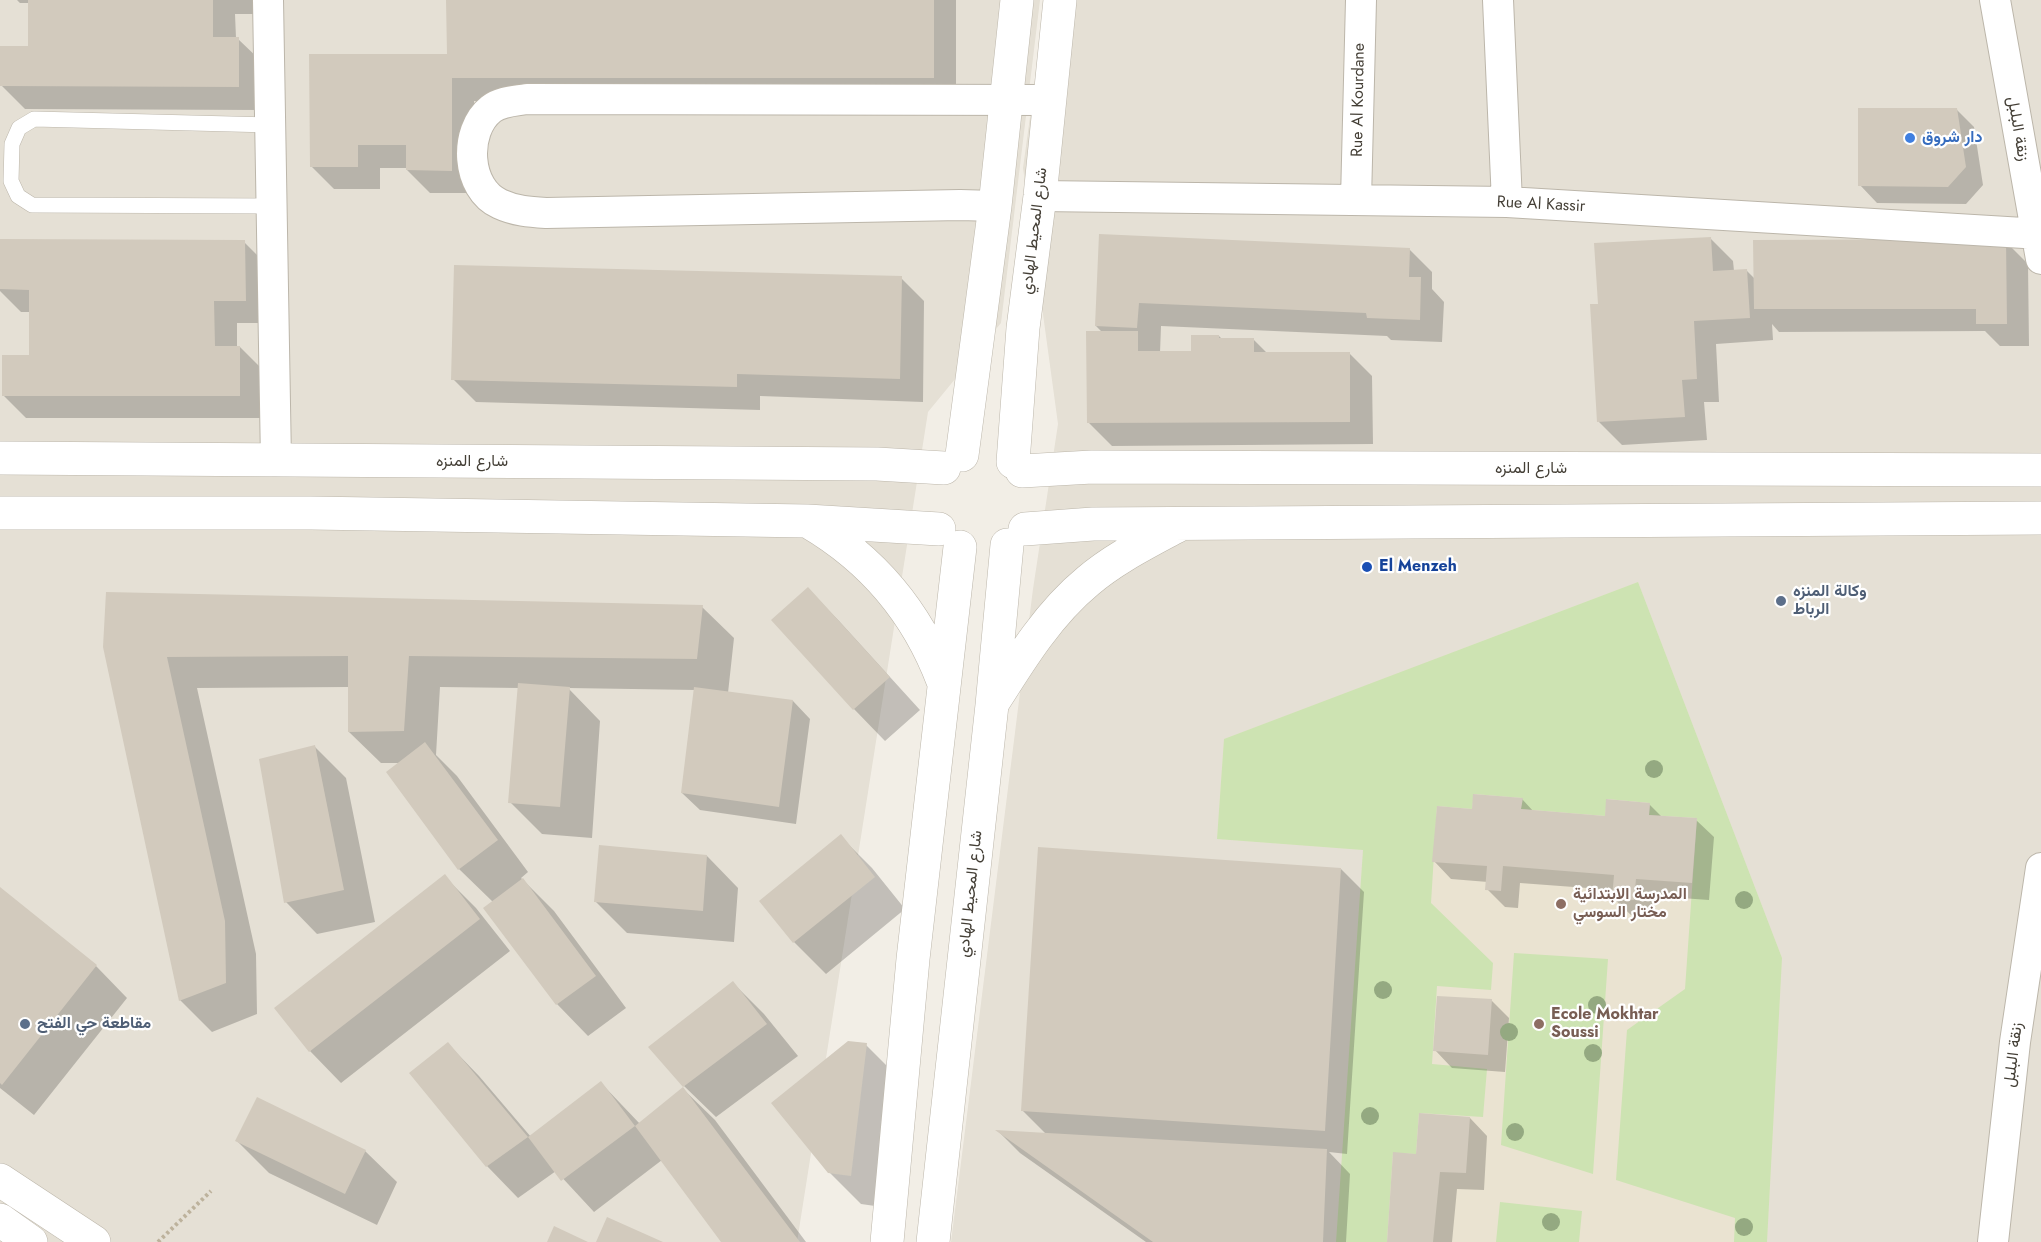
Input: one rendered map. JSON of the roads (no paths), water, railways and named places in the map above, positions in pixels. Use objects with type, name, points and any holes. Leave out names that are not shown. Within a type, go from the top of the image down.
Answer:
[{"type":"street","points":[[268,0],[276,460]]},
{"type":"street","points":[[953,462],[994,206],[1017,0]]},
{"type":"street","name":"شارع المحيط الهادي","points":[[1017,466],[1023,328],[1040,196],[1060,0]]},
{"type":"street","name":"Rue Al Kourdane","points":[[1356,200],[1361,0]]},
{"type":"street","points":[[1498,0],[1507,202]]},
{"type":"street","name":"زنقة البلبل","points":[[1995,0],[2039,242]]},
{"type":"street","points":[[994,206],[521,211],[499,204],[487,195],[478,180],[471,152],[477,125],[492,108],[506,102],[527,99],[1050,100]]},
{"type":"street","name":"Rue Al Kassir","points":[[1040,196],[1507,202],[2039,242]]},
{"type":"street","points":[[0,513],[311,513],[807,521],[950,538],[982,552],[999,549],[1016,537],[1031,514],[1032,497],[1028,481],[1017,466],[1005,457],[989,452],[973,452],[953,462],[933,486],[933,514],[950,538],[944,683],[913,958],[887,1242]]},
{"type":"street","name":"شارع المنزه","points":[[0,458],[866,464],[953,462]]},
{"type":"street","name":"شارع المنزه","points":[[1017,466],[2041,471]]},
{"type":"street","points":[[1016,537],[1093,525],[2041,518]]},
{"type":"street","points":[[807,521],[847,548],[886,583],[920,630],[944,683]]},
{"type":"street","points":[[992,705],[1046,625],[1073,594],[1113,563],[1182,524]]},
{"type":"street","name":"شارع المحيط الهادي","points":[[933,1242],[992,705],[1016,537]]},
{"type":"street","name":"زنقة البلبل","points":[[1993,1242],[2028,1043],[2041,868]]},
{"type":"street","points":[[0,1180],[94,1242]]},
{"type":"street","points":[[0,1220],[31,1242]]},
{"type":"lane","points":[[271,125],[34,119],[19,129],[12,144],[11,181],[18,196],[32,205],[272,206]]},
{"type":"place","name":"دار شروق","points":[[1910,138]]},
{"type":"place","name":"El Menzeh","points":[[1367,567]]},
{"type":"place","name":"وكالة المنزه الرباط","points":[[1781,601]]},
{"type":"place","name":"المدرسة الابتدائية مختار السوسي","points":[[1561,904]]},
{"type":"place","name":"مقاطعة حي الفتح","points":[[25,1024]]},
{"type":"place","name":"Ecole Mokhtar Soussi","points":[[1539,1024]]}]
